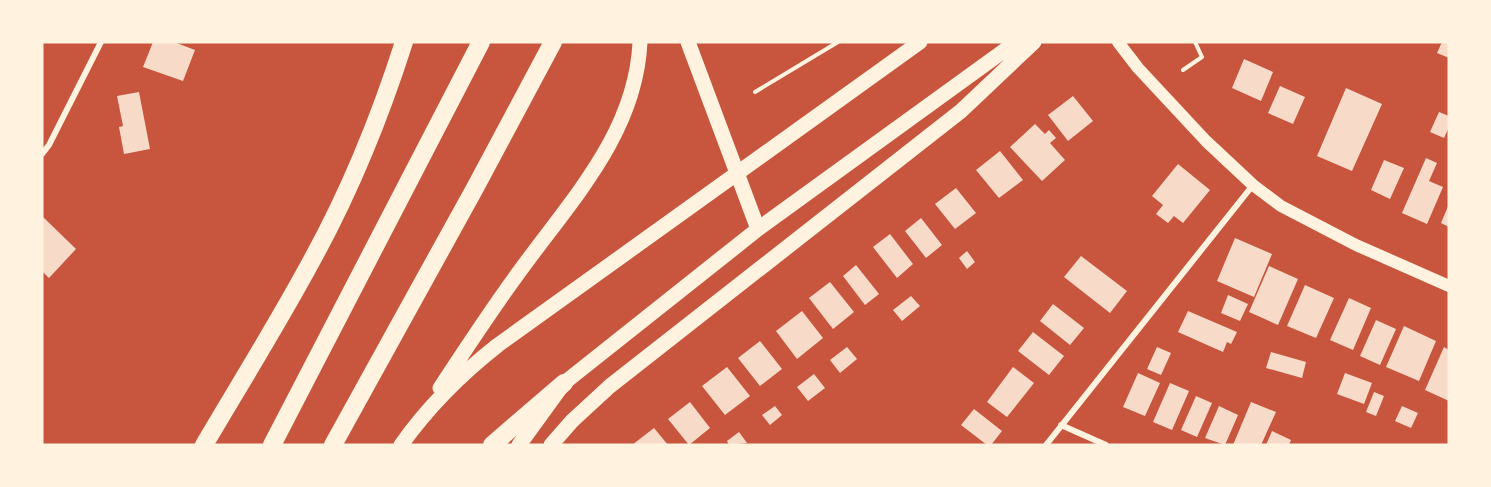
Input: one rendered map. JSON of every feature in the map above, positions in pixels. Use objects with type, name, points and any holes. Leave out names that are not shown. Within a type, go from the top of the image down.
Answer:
[{"type":"highway","points":[[204,445],[313,260],[331,224],[375,123],[404,42]]},
{"type":"highway","points":[[271,445],[481,42]]},
{"type":"highway","points":[[333,445],[476,188],[553,42]]},
{"type":"highway","points":[[492,445],[564,383]]},
{"type":"main road","points":[[401,445],[496,303],[590,175],[614,137],[623,119],[635,82],[640,42]]},
{"type":"main road","points":[[688,42],[758,229]]},
{"type":"main road","points":[[422,416],[473,364],[498,345],[920,42]]},
{"type":"main road","points":[[519,445],[564,383],[758,229],[1016,42]]},
{"type":"main road","points":[[551,445],[572,421],[610,386],[961,111],[1034,42]]},
{"type":"main road","points":[[1118,42],[1138,68],[1206,141],[1253,185],[1281,206],[1356,245],[1449,286]]},
{"type":"street","points":[[42,154],[49,145],[101,42]]},
{"type":"street","points":[[1046,445],[1253,185]]},
{"type":"street","points":[[1061,425],[1106,445]]},
{"type":"path","points":[[755,92],[838,42]]},
{"type":"path","points":[[1183,70],[1202,57],[1195,42]]},
{"type":"building","points":[[153,42],[174,42],[195,50],[183,81],[143,67]]},
{"type":"building","points":[[1442,42],[1449,42],[1449,58],[1437,53]]},
{"type":"building","points":[[1244,59],[1273,72],[1261,101],[1232,88]]},
{"type":"building","points":[[1280,86],[1305,97],[1293,124],[1268,113]]},
{"type":"building","points":[[1346,88],[1382,104],[1352,171],[1317,156]]},
{"type":"building","points":[[139,92],[150,149],[124,154],[119,127],[123,126],[117,96]]},
{"type":"building","points":[[1073,96],[1093,121],[1068,141],[1048,115]]},
{"type":"building","points":[[1439,112],[1449,116],[1449,127],[1444,138],[1430,132]]},
{"type":"building","points":[[1035,124],[1045,134],[1049,130],[1056,138],[1050,143],[1065,160],[1042,181],[1010,147]]},
{"type":"building","points":[[1000,151],[1023,180],[999,198],[976,170]]},
{"type":"building","points":[[1426,158],[1437,163],[1429,181],[1443,187],[1427,224],[1402,213]]},
{"type":"building","points":[[1384,160],[1404,168],[1390,199],[1371,190]]},
{"type":"building","points":[[1178,164],[1210,190],[1183,223],[1174,216],[1168,223],[1156,214],[1163,205],[1152,196]]},
{"type":"building","points":[[956,188],[976,213],[955,229],[935,204]]},
{"type":"building","points":[[1449,204],[1449,227],[1441,223]]},
{"type":"building","points":[[42,216],[76,249],[49,278],[42,271]]},
{"type":"building","points":[[921,218],[942,245],[926,258],[905,231]]},
{"type":"building","points":[[890,234],[913,264],[897,278],[873,247]]},
{"type":"building","points":[[1235,238],[1272,254],[1254,297],[1217,281]]},
{"type":"building","points":[[967,251],[975,262],[967,269],[959,258]]},
{"type":"building","points":[[1081,256],[1127,291],[1110,313],[1064,277]]},
{"type":"building","points":[[856,265],[879,294],[865,305],[843,276]]},
{"type":"building","points":[[1269,266],[1298,279],[1278,325],[1249,312]]},
{"type":"building","points":[[830,282],[854,312],[833,329],[809,298]]},
{"type":"building","points":[[1305,285],[1334,298],[1316,338],[1287,326]]},
{"type":"building","points":[[1228,295],[1248,304],[1240,321],[1221,313]]},
{"type":"building","points":[[911,296],[920,306],[902,321],[893,310]]},
{"type":"building","points":[[1349,298],[1371,308],[1353,350],[1330,340]]},
{"type":"building","points":[[1053,304],[1084,328],[1070,345],[1040,321]]},
{"type":"building","points":[[802,311],[823,338],[797,359],[776,331]]},
{"type":"building","points":[[1188,311],[1237,332],[1231,344],[1227,342],[1223,352],[1178,332]]},
{"type":"building","points":[[1376,320],[1396,329],[1380,365],[1360,356]]},
{"type":"building","points":[[1404,326],[1436,341],[1419,381],[1386,367]]},
{"type":"building","points":[[1033,332],[1064,356],[1049,375],[1018,351]]},
{"type":"building","points":[[760,341],[782,369],[760,386],[738,358]]},
{"type":"building","points":[[847,347],[857,359],[840,373],[830,360]]},
{"type":"building","points":[[1157,347],[1171,353],[1161,375],[1147,369]]},
{"type":"building","points":[[1444,347],[1449,350],[1449,401],[1425,390]]},
{"type":"building","points":[[1271,352],[1306,362],[1302,378],[1266,368]]},
{"type":"building","points":[[727,367],[750,396],[725,415],[702,386]]},
{"type":"building","points":[[1013,367],[1034,383],[1007,417],[987,402]]},
{"type":"building","points":[[1138,373],[1160,383],[1145,416],[1123,407]]},
{"type":"building","points":[[1345,373],[1372,383],[1364,404],[1337,394]]},
{"type":"building","points":[[814,374],[825,388],[808,401],[797,387]]},
{"type":"building","points":[[1170,383],[1189,391],[1172,430],[1153,422]]},
{"type":"building","points":[[1374,392],[1384,396],[1376,416],[1366,412]]},
{"type":"building","points":[[1196,396],[1212,403],[1197,437],[1181,430]]},
{"type":"building","points":[[690,402],[710,428],[689,445],[668,419]]},
{"type":"building","points":[[1251,402],[1276,412],[1261,445],[1233,445]]},
{"type":"building","points":[[775,406],[782,415],[770,425],[762,415]]},
{"type":"building","points":[[1219,406],[1238,415],[1225,445],[1205,438]]},
{"type":"building","points":[[1402,406],[1418,413],[1411,428],[1395,421]]},
{"type":"building","points":[[974,409],[1002,431],[991,445],[987,445],[961,425]]},
{"type":"building","points":[[654,428],[668,445],[632,445]]},
{"type":"building","points":[[1272,431],[1291,440],[1289,445],[1266,445]]},
{"type":"building","points":[[739,432],[747,443],[729,445],[727,441]]}]
